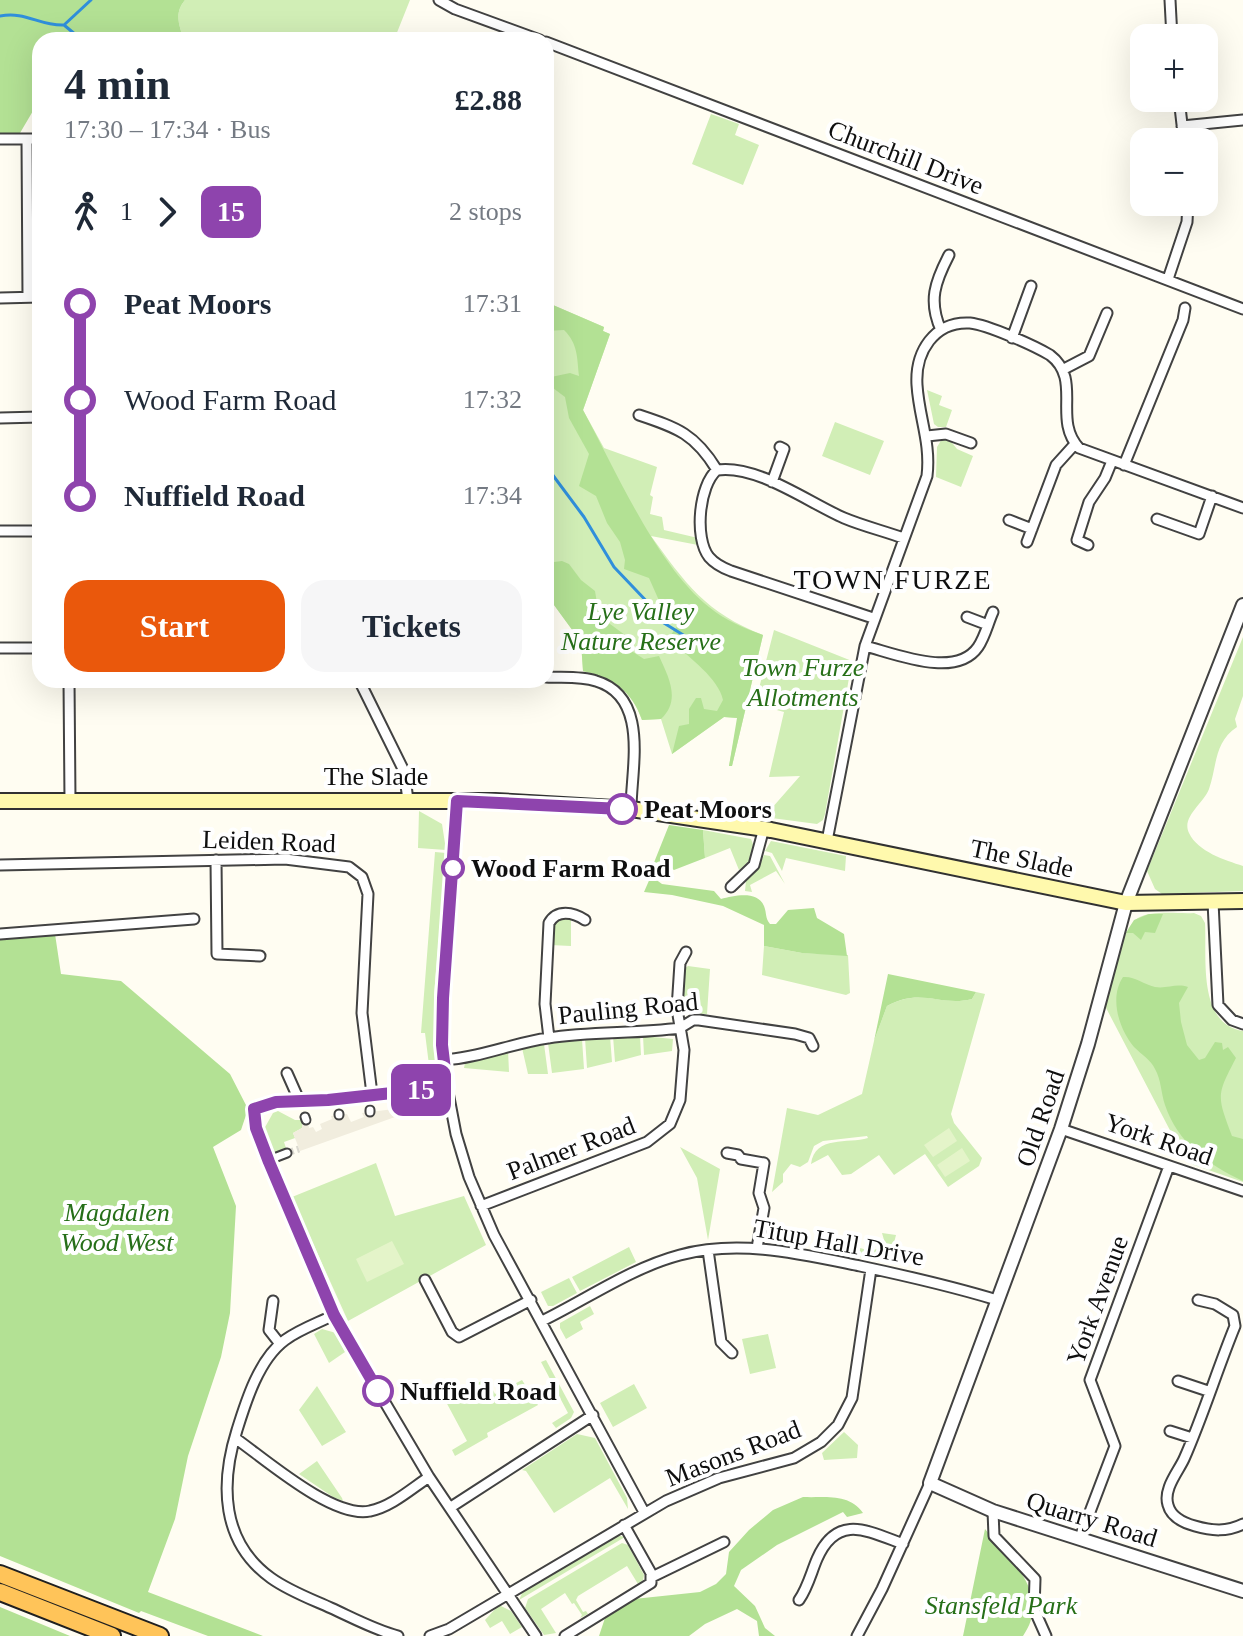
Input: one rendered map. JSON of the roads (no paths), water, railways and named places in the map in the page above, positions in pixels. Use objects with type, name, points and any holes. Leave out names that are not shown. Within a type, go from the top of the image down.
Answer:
[{"type":"highway","points":[[0,1574],[160,1636]]},
{"type":"highway","points":[[0,1592],[112,1636]]},
{"type":"main road","name":"The Slade","points":[[0,801],[408,800],[631,809],[764,828],[1126,903],[1243,901]]},
{"type":"street","name":"Churchill Drive","points":[[439,0],[455,9],[519,32]]},
{"type":"street","points":[[1170,0],[1171,24]]},
{"type":"street","name":"Churchill Drive","points":[[554,45],[1243,309]]},
{"type":"street","points":[[1180,112],[1182,126],[1243,120]]},
{"type":"street","points":[[0,139],[32,139]]},
{"type":"street","points":[[27,139],[28,297]]},
{"type":"street","points":[[1168,279],[1187,216]]},
{"type":"street","points":[[941,330],[933,307],[933,292],[949,255]]},
{"type":"street","points":[[1012,338],[1031,286]]},
{"type":"street","points":[[0,298],[32,297]]},
{"type":"street","points":[[1124,465],[1183,320],[1185,308]]},
{"type":"street","points":[[1064,369],[1089,356],[1107,313]]},
{"type":"street","points":[[827,841],[865,646],[923,491],[929,453],[918,392],[918,367],[924,347],[941,330],[953,325],[974,324],[1050,355],[1064,369],[1069,387],[1066,424],[1075,444],[1082,450],[1243,508]]},
{"type":"street","points":[[639,415],[691,437],[702,447],[717,470]]},
{"type":"street","points":[[0,418],[32,417]]},
{"type":"street","points":[[927,436],[946,434],[971,443]]},
{"type":"street","points":[[1027,542],[1056,465],[1075,444]]},
{"type":"street","points":[[772,482],[784,449],[780,447]]},
{"type":"street","points":[[1088,545],[1077,540],[1086,509],[1112,461]]},
{"type":"street","points":[[873,618],[731,571],[710,559],[703,545],[702,510],[706,482],[717,470],[740,471],[772,482],[841,517],[903,538]]},
{"type":"street","points":[[1157,519],[1199,534],[1212,496]]},
{"type":"street","points":[[1009,520],[1032,529]]},
{"type":"street","points":[[0,531],[32,531]]},
{"type":"street","name":"Old Road","points":[[858,1636],[930,1483],[1061,1129],[1088,1044],[1126,903],[1243,605]]},
{"type":"street","points":[[865,646],[937,663],[955,664],[977,650],[993,612]]},
{"type":"street","points":[[967,617],[988,625]]},
{"type":"street","points":[[0,648],[32,648]]},
{"type":"street","points":[[554,678],[597,681],[611,688],[624,701],[634,728],[631,809]]},
{"type":"street","points":[[69,688],[70,800]]},
{"type":"street","points":[[363,688],[404,771],[408,800]]},
{"type":"street","points":[[457,801],[443,998],[444,1060],[456,1134],[481,1206],[644,1512]]},
{"type":"street","points":[[731,887],[754,865],[764,828]]},
{"type":"street","name":"Leiden Road","points":[[0,865],[285,859],[336,863],[354,870],[362,877],[368,894],[362,1013],[372,1094]]},
{"type":"street","points":[[216,860],[217,954],[260,956]]},
{"type":"street","points":[[1213,902],[1218,1005],[1232,1020],[1243,1024]]},
{"type":"street","points":[[549,1038],[545,1004],[549,923],[554,915],[562,913],[575,914],[585,920]]},
{"type":"street","points":[[0,934],[194,919]]},
{"type":"street","name":"Palmer Road","points":[[481,1206],[647,1142],[664,1131],[674,1118],[680,1100],[684,1050],[677,1009],[680,963],[686,952]]},
{"type":"street","name":"Pauling Road","points":[[444,1060],[583,1033],[680,1028],[693,1020],[746,1025],[809,1038],[813,1046]]},
{"type":"street","points":[[287,1073],[299,1100]]},
{"type":"street","points":[[447,1087],[328,1100],[276,1102],[254,1109],[256,1128],[334,1315],[429,1477],[536,1636]]},
{"type":"street","name":"York Road","points":[[1061,1129],[1243,1191]]},
{"type":"street","points":[[274,1158],[287,1153]]},
{"type":"street","points":[[727,1153],[769,1164],[759,1193],[764,1208],[757,1248]]},
{"type":"street","name":"York Avenue","points":[[1080,1538],[1115,1446],[1090,1380],[1169,1166]]},
{"type":"street","name":"Titup Hall Drive","points":[[542,1321],[651,1265],[681,1254],[708,1250],[757,1248],[928,1280],[997,1300]]},
{"type":"street","points":[[708,1250],[721,1342],[732,1353]]},
{"type":"street","name":"Masons Road","points":[[430,1636],[449,1629],[644,1512],[719,1478],[794,1458],[827,1436],[843,1417],[852,1398],[871,1269]]},
{"type":"street","points":[[425,1280],[452,1332],[459,1337],[531,1300]]},
{"type":"street","points":[[1198,1300],[1215,1304],[1233,1315],[1235,1326],[1167,1495],[1168,1505],[1181,1521],[1219,1531],[1243,1524]]},
{"type":"street","points":[[273,1301],[269,1330],[280,1344]]},
{"type":"street","points":[[334,1315],[280,1344],[258,1377],[235,1438],[227,1470],[227,1505],[235,1533],[250,1559],[265,1573],[288,1588],[398,1636]]},
{"type":"street","points":[[1178,1381],[1208,1391]]},
{"type":"street","points":[[451,1507],[593,1415]]},
{"type":"street","points":[[1170,1431],[1192,1438]]},
{"type":"street","points":[[235,1438],[328,1503],[349,1511],[363,1512],[383,1507],[429,1477]]},
{"type":"street","name":"Quarry Road","points":[[930,1483],[993,1511],[1243,1591]]},
{"type":"street","points":[[993,1511],[994,1536],[1035,1579],[1034,1609],[1046,1636]]},
{"type":"street","points":[[565,1636],[651,1583],[652,1577],[624,1525]]},
{"type":"street","points":[[799,1600],[821,1550],[839,1531],[864,1529],[903,1544]]},
{"type":"street","points":[[652,1577],[716,1552],[724,1542]]},
{"type":"waterway","points":[[0,16],[17,15],[64,25],[91,0]]},
{"type":"waterway","points":[[64,25],[72,32]]},
{"type":"waterway","points":[[554,477],[584,517],[614,567],[653,608],[659,620],[693,641]]},
{"type":"tunnel","points":[[287,1153],[299,1149]]},
{"type":"place","name":"Peat Moors","points":[[622,809]]},
{"type":"place","name":"Wood Farm Road","points":[[453,868]]},
{"type":"place","name":"Nuffield Road","points":[[378,1391]]},
{"type":"district","name":"TOWN FURZE","points":[[893,579]]},
{"type":"park label","name":"Lye Valley Nature Reserve","points":[[641,626]]},
{"type":"park label","name":"Town Furze Allotments","points":[[803,682]]},
{"type":"park label","name":"Magdalen Wood West","points":[[117,1227]]},
{"type":"park label","name":"Stansfeld Park","points":[[1001,1605]]}]
